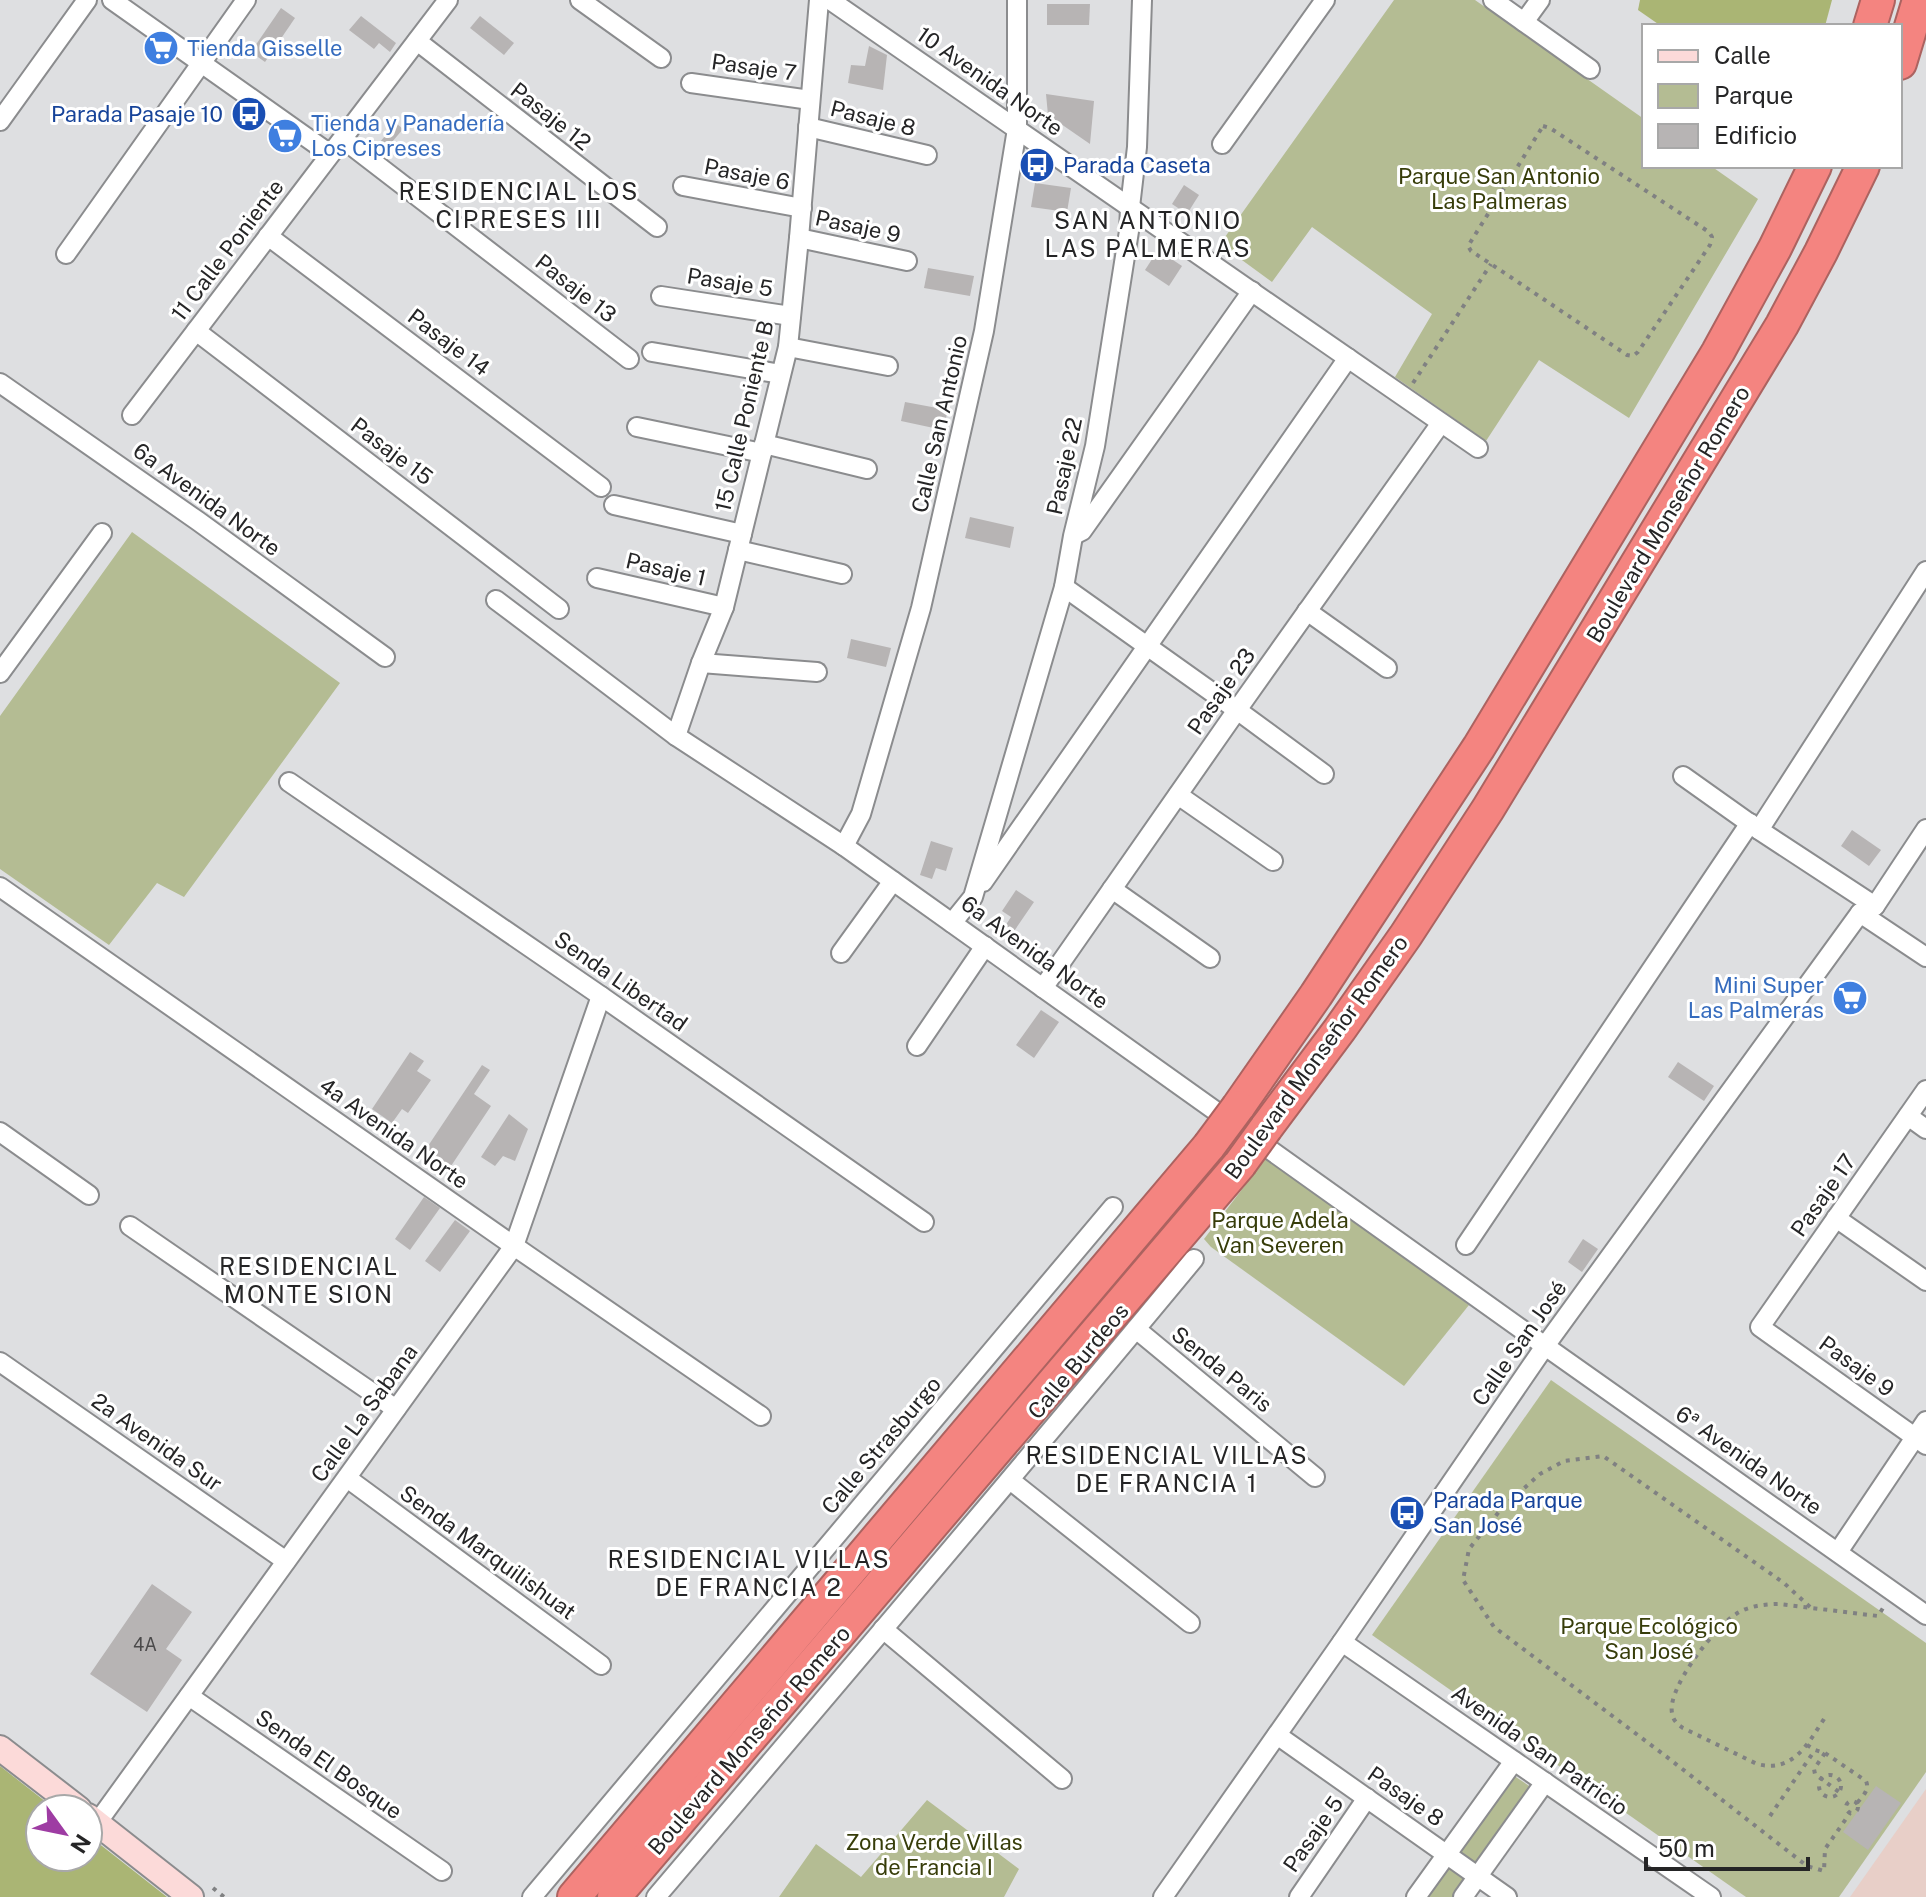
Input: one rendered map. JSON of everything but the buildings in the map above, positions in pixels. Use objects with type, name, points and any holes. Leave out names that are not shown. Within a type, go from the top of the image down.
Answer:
[{"type":"highway","points":[[1871,24],[1878,0]]},
{"type":"highway","points":[[1902,56],[1919,0]]},
{"type":"highway","name":"Boulevard Monseñor Romero","points":[[574,1897],[1209,1146],[1238,1107],[1316,995],[1479,747],[1718,352],[1775,248],[1814,168]]},
{"type":"highway","name":"Boulevard Monseñor Romero","points":[[614,1897],[1240,1164],[1340,1029],[1488,809],[1782,325],[1862,168]]},
{"type":"street","points":[[0,121],[87,0]]},
{"type":"street","points":[[112,0],[330,154]]},
{"type":"street","points":[[66,254],[246,0]]},
{"type":"street","name":"11 Calle Poniente","points":[[132,415],[448,0]]},
{"type":"street","points":[[580,0],[661,58]]},
{"type":"street","name":"15 Calle Poniente B","points":[[676,736],[724,607],[788,347],[819,0]]},
{"type":"street","name":"10 Avenida Norte","points":[[830,0],[1478,448]]},
{"type":"street","name":"Calle San Antonio","points":[[844,846],[861,814],[921,608],[984,331],[1017,129],[1017,0]]},
{"type":"street","name":"Pasaje 22","points":[[952,923],[973,897],[1064,587],[1095,446],[1129,231],[1137,147],[1142,0]]},
{"type":"street","points":[[1222,144],[1325,0]]},
{"type":"street","points":[[1493,0],[1590,69]]},
{"type":"street","points":[[1524,22],[1540,0]]},
{"type":"street","name":"Pasaje 12","points":[[417,41],[657,227]]},
{"type":"street","name":"Pasaje 7","points":[[691,83],[810,100]]},
{"type":"street","name":"Pasaje 8","points":[[808,127],[927,155]]},
{"type":"street","name":"Pasaje 13","points":[[343,139],[629,359]]},
{"type":"street","name":"Pasaje 6","points":[[683,186],[802,208]]},
{"type":"street","name":"Pasaje 14","points":[[268,236],[601,487]]},
{"type":"street","name":"Pasaje 9","points":[[799,238],[907,261]]},
{"type":"street","points":[[1073,536],[1082,531],[1252,291]]},
{"type":"street","name":"Pasaje 5","points":[[661,296],[791,316]]},
{"type":"street","name":"Pasaje 15","points":[[196,331],[559,609]]},
{"type":"street","points":[[788,347],[888,366]]},
{"type":"street","points":[[652,352],[781,374]]},
{"type":"street","points":[[973,897],[1348,358]]},
{"type":"street","name":"6a Avenida Norte","points":[[0,383],[385,657]]},
{"type":"street","name":"Pasaje 23","points":[[1043,988],[1441,423]]},
{"type":"street","points":[[637,427],[867,469]]},
{"type":"street","points":[[614,505],[842,574]]},
{"type":"street","points":[[0,673],[102,533]]},
{"type":"street","points":[[1466,1245],[1926,571]]},
{"type":"street","name":"Pasaje 1","points":[[597,578],[724,607]]},
{"type":"street","points":[[1064,587],[1324,774]]},
{"type":"street","name":"6a Avenida Norte","points":[[496,600],[676,736],[844,846],[1545,1346]]},
{"type":"street","points":[[1307,611],[1387,668]]},
{"type":"street","points":[[701,663],[817,672]]},
{"type":"street","points":[[1683,776],[1868,910],[1926,957]]},
{"type":"street","name":"Senda Libertad","points":[[289,782],[924,1222]]},
{"type":"street","points":[[1178,795],[1273,861]]},
{"type":"street","name":"Calle San José","points":[[1163,1897],[1545,1346],[1926,829]]},
{"type":"street","points":[[841,953],[893,881]]},
{"type":"street","name":"4a Avenida Norte","points":[[0,887],[761,1416]]},
{"type":"street","points":[[1112,889],[1210,958]]},
{"type":"street","points":[[917,1046],[985,946]]},
{"type":"street","name":"Calle La Sabana","points":[[104,1797],[189,1696],[514,1246],[601,996]]},
{"type":"street","name":"Pasaje 17","points":[[1760,1327],[1926,1090]]},
{"type":"street","points":[[1908,1116],[1926,1129]]},
{"type":"street","points":[[0,1132],[89,1195]]},
{"type":"street","name":"Calle Strasburgo","points":[[532,1897],[1113,1207]]},
{"type":"street","points":[[1836,1218],[1926,1281]]},
{"type":"street","points":[[130,1226],[396,1409]]},
{"type":"street","name":"Calle Burdeos","points":[[656,1897],[1194,1259]]},
{"type":"street","name":"Pasaje 9","points":[[1760,1327],[1920,1441]]},
{"type":"street","name":"Senda Paris","points":[[1136,1329],[1315,1477]]},
{"type":"street","name":"6ª Avenida Norte","points":[[1545,1346],[1926,1615]]},
{"type":"street","name":"2a Avenida Sur","points":[[0,1362],[286,1561]]},
{"type":"street","points":[[1838,1552],[1920,1441],[1926,1421]]},
{"type":"street","name":"Senda Marquilishuat","points":[[347,1478],[601,1665]]},
{"type":"street","points":[[1010,1480],[1190,1623]]},
{"type":"street","points":[[883,1629],[1062,1779]]},
{"type":"street","name":"Avenida San Patricio","points":[[1342,1642],[1711,1897]]},
{"type":"street","name":"Senda El Bosque","points":[[189,1696],[442,1871]]},
{"type":"street","name":"Pasaje 8","points":[[1277,1735],[1507,1897]]},
{"type":"street","points":[[0,1748],[58,1793]]},
{"type":"street","points":[[1416,1897],[1514,1761]]},
{"type":"street","points":[[1463,1897],[1545,1782]]},
{"type":"street","name":"Pasaje 5","points":[[1299,1897],[1367,1798]]},
{"type":"street","points":[[104,1829],[191,1897]]},
{"type":"path","points":[[1543,126],[1709,232],[1712,237],[1710,245],[1633,356],[1627,355],[1491,264],[1468,246],[1543,126]]},
{"type":"path","points":[[1404,396],[1491,264]]},
{"type":"path","points":[[1807,1745],[1825,1753],[1868,1785],[1857,1803],[1857,1810],[1850,1813],[1825,1849],[1824,1871],[1807,1866],[1663,1754],[1536,1661],[1494,1627],[1463,1580],[1469,1549],[1502,1508],[1540,1474],[1564,1461],[1603,1456],[1784,1583],[1810,1607]]},
{"type":"path","points":[[1824,1719],[1807,1745],[1793,1758],[1768,1767],[1683,1728],[1675,1722],[1672,1707],[1690,1666],[1708,1641],[1736,1614],[1749,1608],[1779,1604],[1878,1616],[1893,1591]]},
{"type":"path","points":[[1770,1816],[1815,1750]]},
{"type":"path","points":[[1825,1753],[1814,1769],[1815,1774],[1839,1792]]},
{"type":"path","points":[[1831,1775],[1837,1777],[1841,1782],[1839,1792],[1835,1796],[1824,1795],[1819,1786],[1822,1779],[1831,1775]]},
{"type":"path","points":[[1850,1813],[1846,1808],[1848,1803],[1857,1803]]},
{"type":"shaded area","points":[[1926,1789],[1926,1897],[1850,1897]]},
{"type":"green space","name":"Parque San Antonio Las Palmeras","points":[[1394,0],[1475,0],[1642,118],[1642,168],[1714,168],[1758,199],[1629,418],[1539,360],[1486,441],[1395,377],[1432,314],[1312,227],[1272,282],[1220,244]]},
{"type":"green space","points":[[1640,0],[1832,0],[1826,24],[1658,24],[1638,10]]},
{"type":"green space","points":[[132,532],[340,683],[184,897],[157,883],[109,945],[0,869],[0,716]]},
{"type":"green space","name":"Parque Adela Van Severen","points":[[1266,1158],[1469,1305],[1404,1386],[1204,1239]]},
{"type":"green space","name":"Parque Ecológico San José","points":[[1551,1380],[1926,1643],[1926,1772],[1839,1897],[1746,1897],[1372,1635]]},
{"type":"green space","points":[[0,1766],[35,1793],[24,1793],[24,1873],[104,1873],[104,1848],[167,1897],[0,1897]]},
{"type":"green space","points":[[1507,1771],[1538,1792],[1463,1897],[1417,1897]]},
{"type":"green space","name":"Zona Verde Villas de Francia I","points":[[927,1800],[1019,1869],[1004,1897],[779,1897],[816,1844],[861,1877]]},
{"type":"place","name":"Tienda Gisselle","points":[[161,48]]},
{"type":"place","name":"Parada Pasaje 10","points":[[249,114]]},
{"type":"place","name":"Tienda y Panadería Los Cipreses","points":[[285,136]]},
{"type":"place","name":"Parada Caseta","points":[[1037,165]]},
{"type":"place","name":"Mini Super Las Palmeras","points":[[1850,998]]},
{"type":"place","name":"Parada Parque San José","points":[[1407,1513]]},
{"type":"district","name":"RESIDENCIAL LOS CIPRESES III","points":[[519,205]]},
{"type":"district","name":"SAN ANTONIO LAS PALMERAS","points":[[1148,234]]},
{"type":"district","name":"RESIDENCIAL MONTE SION","points":[[309,1280]]},
{"type":"district","name":"RESIDENCIAL VILLAS DE FRANCIA 1","points":[[1167,1469]]},
{"type":"district","name":"RESIDENCIAL VILLAS DE FRANCIA 2","points":[[749,1573]]}]
